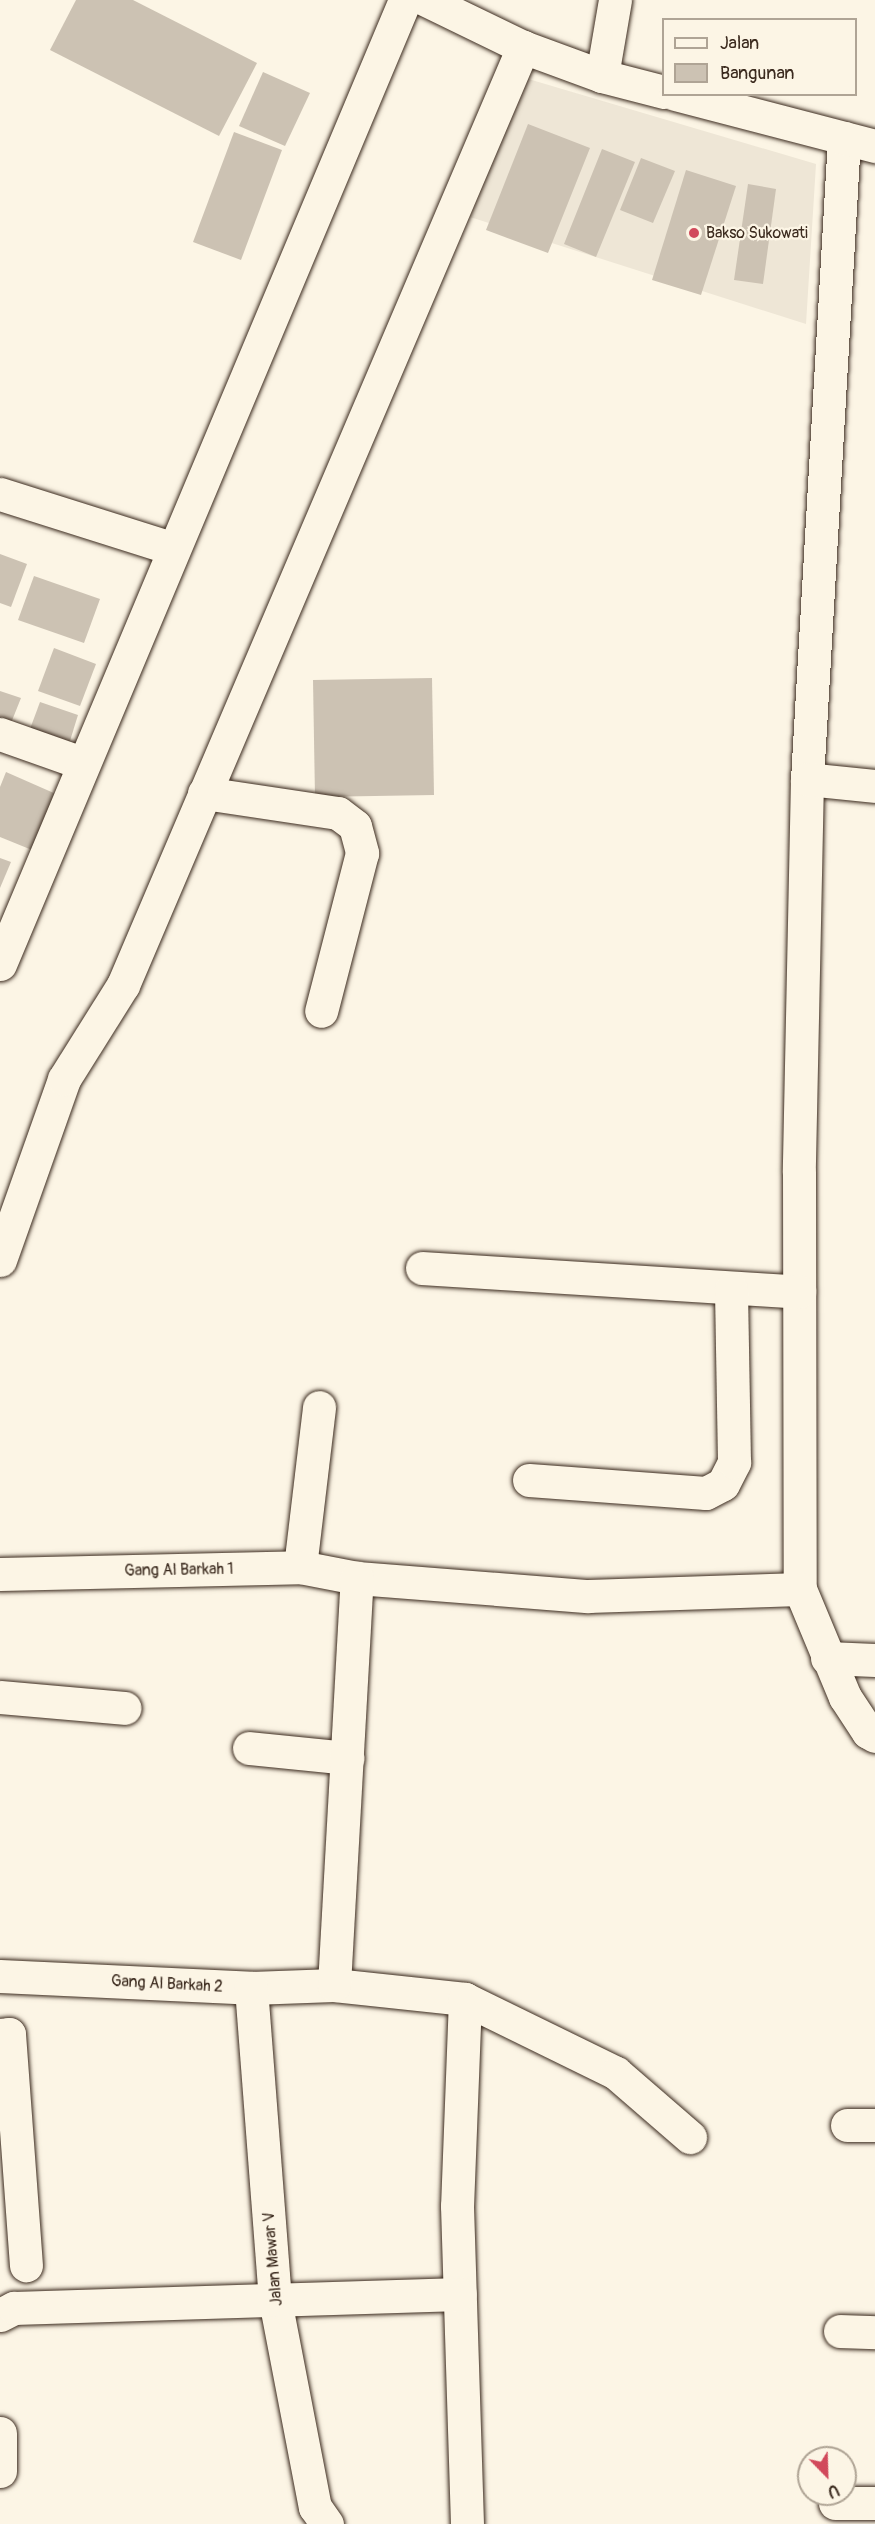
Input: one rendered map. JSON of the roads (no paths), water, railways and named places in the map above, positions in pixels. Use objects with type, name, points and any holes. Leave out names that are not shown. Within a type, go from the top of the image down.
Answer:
[{"type":"street","points":[[3,949],[405,0]]},
{"type":"street","points":[[426,0],[471,11],[523,47],[602,76],[662,92]]},
{"type":"street","points":[[602,76],[615,0]]},
{"type":"street","points":[[0,1260],[64,1079],[123,986],[523,47]]},
{"type":"street","points":[[683,96],[860,142],[807,779],[799,1292],[800,1589],[845,1697],[868,1732],[875,1736]]},
{"type":"street","points":[[0,494],[174,549]]},
{"type":"street","points":[[0,734],[82,764]]},
{"type":"street","points":[[807,779],[875,786]]},
{"type":"street","points":[[204,793],[338,813],[355,826],[362,853],[321,1011]]},
{"type":"street","points":[[422,1268],[799,1292]]},
{"type":"street","points":[[529,1480],[706,1493],[723,1484],[734,1462],[731,1289]]},
{"type":"street","points":[[300,1567],[319,1407]]},
{"type":"street","name":"Gang Al Barkah 1","points":[[0,1574],[300,1567],[357,1578],[588,1596],[800,1589]]},
{"type":"street","points":[[334,1985],[357,1578]]},
{"type":"street","points":[[827,1658],[875,1660]]},
{"type":"street","points":[[0,1697],[125,1708]]},
{"type":"street","points":[[249,1748],[347,1758]]},
{"type":"street","name":"Gang Al Barkah 2","points":[[0,1976],[251,1988],[334,1985],[465,1999]]},
{"type":"street","name":"Jalan Mawar V","points":[[251,1988],[275,2300],[315,2506],[327,2524]]},
{"type":"street","points":[[467,2524],[457,2206],[465,1999],[616,2073],[690,2136]]},
{"type":"street","points":[[0,2035],[9,2034],[26,2265]]},
{"type":"street","points":[[0,2315],[14,2308],[460,2294]]},
{"type":"street","points":[[840,2331],[875,2331]]},
{"type":"street","points":[[0,2433],[0,2472]]},
{"type":"street","points":[[857,2503],[875,2503]]},
{"type":"place","name":"Bakso Sukowati","points":[[694,233]]}]
